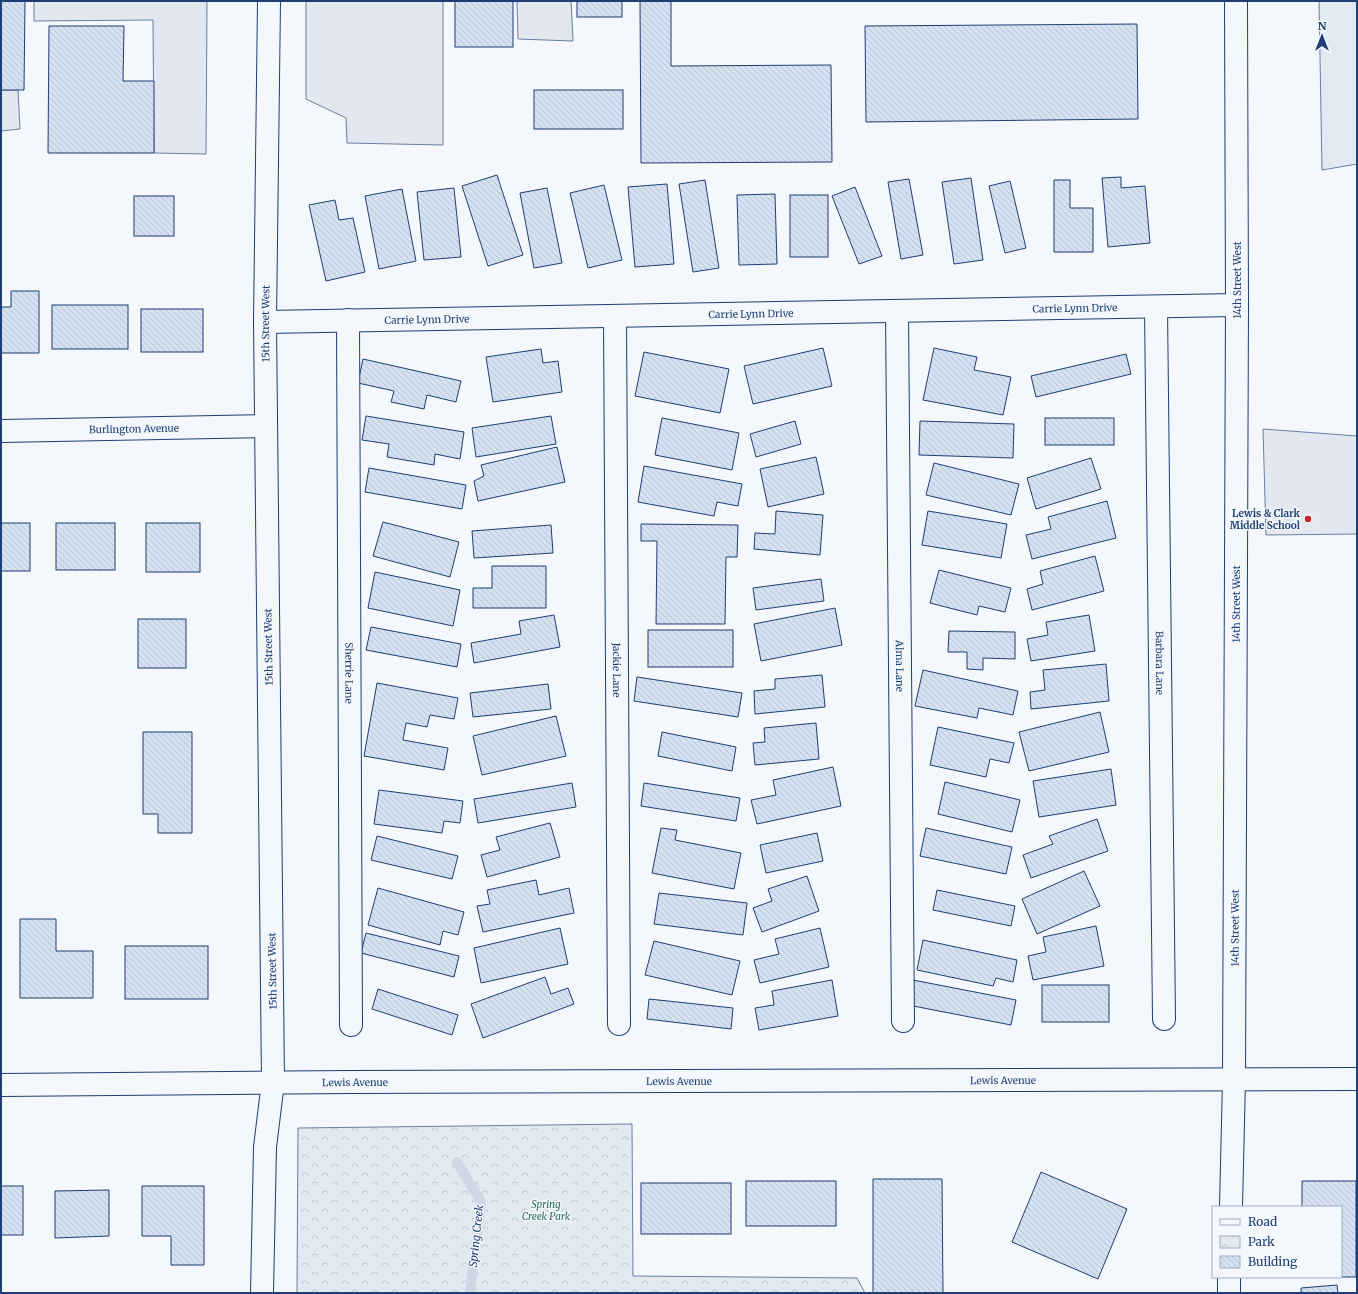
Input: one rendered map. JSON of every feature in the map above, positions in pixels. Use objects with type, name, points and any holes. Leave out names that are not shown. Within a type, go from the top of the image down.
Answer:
[{"type":"street","name":"15th Street West","points":[[262,1293],[265,1147],[273,1082],[265,322],[269,1]]},
{"type":"street","name":"14th Street West","points":[[1231,1206],[1234,1079],[1237,305],[1236,1]]},
{"type":"street","name":"Carrie Lynn Drive","points":[[265,322],[1237,305]]},
{"type":"street","name":"Barbara Lane","points":[[1156,307],[1164,1019]]},
{"type":"street","name":"Alma Lane","points":[[897,311],[903,1020]]},
{"type":"street","name":"Jackie Lane","points":[[615,316],[619,1024]]},
{"type":"street","name":"Sherrie Lane","points":[[348,320],[351,1025]]},
{"type":"street","name":"Burlington Avenue","points":[[1,431],[266,426]]},
{"type":"street","name":"Lewis Avenue","points":[[1,1085],[273,1082],[1357,1079]]},
{"type":"street","points":[[1229,1278],[1229,1293]]},
{"type":"green space","points":[[1319,1],[1357,1],[1357,164],[1322,170]]},
{"type":"green space","name":"Spring Creek Park","points":[[632,1124],[633,1276],[857,1278],[865,1293],[297,1293],[298,1128]]},
{"type":"shaded area","points":[[34,1],[207,1],[206,154],[154,153],[153,20],[34,21]]},
{"type":"shaded area","points":[[306,1],[443,1],[443,145],[347,143],[346,118],[306,99]]},
{"type":"shaded area","points":[[517,1],[571,1],[573,41],[518,39]]},
{"type":"shaded area","points":[[1,90],[18,90],[20,129],[1,131]]},
{"type":"shaded area","points":[[1263,429],[1357,436],[1357,534],[1266,535]]},
{"type":"building","points":[[1,1],[25,1],[24,90],[1,90]]},
{"type":"building","points":[[455,1],[513,1],[513,47],[455,47]]},
{"type":"building","points":[[577,1],[622,1],[622,17],[577,17]]},
{"type":"building","points":[[640,1],[671,1],[671,66],[831,65],[832,162],[641,163]]},
{"type":"building","points":[[1137,24],[1138,119],[866,122],[865,26]]},
{"type":"building","points":[[49,26],[124,26],[123,81],[154,81],[154,153],[48,153]]},
{"type":"building","points":[[534,90],[623,90],[623,129],[534,129]]},
{"type":"building","points":[[497,175],[523,255],[488,266],[462,186]]},
{"type":"building","points":[[1121,177],[1121,188],[1145,186],[1150,243],[1108,247],[1102,178]]},
{"type":"building","points":[[971,178],[983,260],[954,264],[942,182]]},
{"type":"building","points":[[909,179],[923,255],[901,259],[888,182]]},
{"type":"building","points":[[705,180],[719,268],[693,272],[679,184]]},
{"type":"building","points":[[1054,180],[1070,180],[1070,208],[1093,208],[1093,252],[1054,252]]},
{"type":"building","points":[[1010,181],[1026,248],[1005,253],[989,186]]},
{"type":"building","points":[[667,184],[674,264],[635,267],[628,187]]},
{"type":"building","points":[[604,185],[622,260],[588,268],[570,193]]},
{"type":"building","points":[[855,187],[882,256],[859,264],[832,196]]},
{"type":"building","points":[[454,188],[461,257],[424,260],[417,192]]},
{"type":"building","points":[[547,188],[562,263],[534,268],[520,193]]},
{"type":"building","points":[[402,189],[416,261],[379,269],[365,196]]},
{"type":"building","points":[[775,194],[777,264],[739,265],[737,195]]},
{"type":"building","points":[[790,195],[828,195],[828,257],[790,257]]},
{"type":"building","points":[[134,196],[174,196],[174,236],[134,236]]},
{"type":"building","points":[[335,200],[339,220],[353,218],[365,272],[326,281],[309,205]]},
{"type":"building","points":[[11,291],[39,291],[39,353],[1,353],[1,307],[11,307]]},
{"type":"building","points":[[52,305],[128,305],[128,349],[52,349]]},
{"type":"building","points":[[141,309],[203,309],[203,352],[141,352]]},
{"type":"building","points":[[823,348],[832,386],[753,404],[744,366]]},
{"type":"building","points":[[934,348],[977,357],[974,370],[1011,377],[1003,415],[923,400]]},
{"type":"building","points":[[541,349],[543,363],[558,361],[562,392],[493,402],[486,357]]},
{"type":"building","points":[[644,352],[729,369],[720,413],[635,396]]},
{"type":"building","points":[[1126,354],[1131,374],[1036,397],[1031,376]]},
{"type":"building","points":[[363,359],[461,381],[456,402],[427,395],[424,409],[391,402],[394,391],[358,383]]},
{"type":"building","points":[[366,416],[464,432],[460,459],[435,454],[434,465],[387,457],[389,444],[362,440]]},
{"type":"building","points":[[551,416],[556,444],[476,457],[472,428]]},
{"type":"building","points":[[662,418],[739,433],[732,470],[655,455]]},
{"type":"building","points":[[1045,418],[1114,418],[1114,445],[1045,445]]},
{"type":"building","points":[[795,421],[801,444],[756,457],[750,434]]},
{"type":"building","points":[[920,421],[1014,424],[1013,458],[919,455]]},
{"type":"building","points":[[557,447],[565,482],[478,501],[474,481],[484,476],[481,465]]},
{"type":"building","points":[[816,457],[824,494],[768,507],[760,469]]},
{"type":"building","points":[[1091,458],[1101,489],[1036,509],[1027,478]]},
{"type":"building","points":[[934,463],[1019,484],[1011,515],[926,495]]},
{"type":"building","points":[[644,466],[742,484],[738,506],[717,502],[714,516],[638,502]]},
{"type":"building","points":[[369,468],[466,485],[462,509],[365,492]]},
{"type":"building","points":[[1107,501],[1116,538],[1032,559],[1026,535],[1051,529],[1048,517]]},
{"type":"building","points":[[776,511],[823,515],[820,555],[754,549],[755,533],[775,534]]},
{"type":"building","points":[[928,511],[1007,524],[1001,558],[922,545]]},
{"type":"building","points":[[383,522],[459,542],[450,577],[373,556]]},
{"type":"building","points":[[1,523],[30,523],[30,571],[1,571]]},
{"type":"building","points":[[56,523],[115,523],[115,570],[56,570]]},
{"type":"building","points":[[146,523],[200,523],[200,572],[146,572]]},
{"type":"building","points":[[641,524],[738,525],[737,557],[726,557],[725,624],[656,624],[657,541],[641,541]]},
{"type":"building","points":[[551,525],[553,553],[474,558],[472,531]]},
{"type":"building","points":[[1095,556],[1104,591],[1032,610],[1027,589],[1043,584],[1040,571]]},
{"type":"building","points":[[492,566],[546,566],[546,608],[473,608],[473,588],[492,588]]},
{"type":"building","points":[[939,570],[1011,588],[1005,612],[979,606],[977,615],[930,603]]},
{"type":"building","points":[[375,572],[460,590],[453,626],[368,608]]},
{"type":"building","points":[[821,579],[824,601],[756,610],[753,588]]},
{"type":"building","points":[[835,608],[842,645],[761,661],[754,624]]},
{"type":"building","points":[[554,615],[560,647],[474,663],[471,643],[521,634],[519,621]]},
{"type":"building","points":[[1089,615],[1095,651],[1031,661],[1027,639],[1048,635],[1046,622]]},
{"type":"building","points":[[138,619],[186,619],[186,668],[138,668]]},
{"type":"building","points":[[371,627],[461,644],[457,667],[366,650]]},
{"type":"building","points":[[648,630],[733,630],[733,667],[648,667]]},
{"type":"building","points":[[949,631],[1015,632],[1015,659],[983,658],[983,670],[967,669],[967,652],[948,652]]},
{"type":"building","points":[[1106,664],[1109,701],[1031,709],[1030,692],[1045,690],[1043,670]]},
{"type":"building","points":[[923,670],[1018,691],[1013,715],[979,708],[977,718],[915,706]]},
{"type":"building","points":[[822,675],[825,707],[755,714],[754,691],[775,689],[775,679]]},
{"type":"building","points":[[637,677],[742,693],[738,717],[634,701]]},
{"type":"building","points":[[377,683],[458,698],[454,719],[430,715],[427,727],[406,723],[403,740],[448,748],[444,770],[364,756]]},
{"type":"building","points":[[548,684],[551,709],[473,717],[470,693]]},
{"type":"building","points":[[1100,712],[1109,752],[1029,771],[1019,732]]},
{"type":"building","points":[[556,716],[566,756],[482,775],[473,736]]},
{"type":"building","points":[[816,723],[819,759],[755,765],[753,743],[765,742],[764,728]]},
{"type":"building","points":[[938,727],[1014,743],[1009,763],[990,759],[986,777],[930,765]]},
{"type":"building","points":[[143,732],[192,732],[192,833],[158,833],[158,814],[143,814]]},
{"type":"building","points":[[662,732],[736,747],[732,771],[658,756]]},
{"type":"building","points":[[833,767],[841,806],[757,824],[751,800],[776,795],[773,780]]},
{"type":"building","points":[[1111,769],[1116,805],[1039,817],[1033,781]]},
{"type":"building","points":[[945,782],[1020,800],[1012,832],[938,814]]},
{"type":"building","points":[[572,783],[576,807],[478,823],[474,799]]},
{"type":"building","points":[[644,783],[740,798],[736,821],[641,806]]},
{"type":"building","points":[[379,790],[463,801],[460,823],[444,821],[442,833],[374,824]]},
{"type":"building","points":[[1097,819],[1108,851],[1031,878],[1023,855],[1053,844],[1049,836]]},
{"type":"building","points":[[550,823],[560,857],[487,877],[481,855],[500,850],[496,837]]},
{"type":"building","points":[[661,828],[677,830],[675,840],[741,853],[734,889],[652,873]]},
{"type":"building","points":[[926,828],[1012,847],[1006,874],[920,856]]},
{"type":"building","points":[[817,833],[823,861],[766,873],[760,845]]},
{"type":"building","points":[[377,836],[458,856],[452,879],[371,860]]},
{"type":"building","points":[[1084,871],[1100,906],[1037,934],[1022,899]]},
{"type":"building","points":[[807,876],[819,911],[762,932],[753,908],[772,901],[768,889]]},
{"type":"building","points":[[536,880],[539,895],[569,888],[574,913],[483,932],[477,906],[490,904],[487,890]]},
{"type":"building","points":[[378,888],[464,912],[458,935],[443,931],[440,945],[368,925]]},
{"type":"building","points":[[937,890],[1015,906],[1011,926],[933,910]]},
{"type":"building","points":[[659,893],[747,903],[743,935],[654,924]]},
{"type":"building","points":[[20,919],[56,919],[56,951],[93,951],[93,998],[20,998]]},
{"type":"building","points":[[1096,926],[1104,966],[1033,980],[1028,956],[1046,952],[1043,937]]},
{"type":"building","points":[[560,928],[568,964],[481,983],[474,948]]},
{"type":"building","points":[[820,928],[829,967],[760,983],[754,960],[779,954],[775,939]]},
{"type":"building","points":[[366,933],[459,956],[454,977],[361,953]]},
{"type":"building","points":[[923,940],[1017,960],[1013,982],[996,978],[993,986],[917,970]]},
{"type":"building","points":[[654,941],[740,961],[732,995],[645,975]]},
{"type":"building","points":[[125,946],[208,946],[208,999],[125,999]]},
{"type":"building","points":[[545,977],[551,994],[568,988],[574,1004],[483,1038],[471,1004]]},
{"type":"building","points":[[832,980],[838,1016],[759,1030],[755,1008],[774,1005],[772,991]]},
{"type":"building","points":[[913,980],[1016,1000],[1011,1025],[908,1005]]},
{"type":"building","points":[[1042,985],[1109,985],[1109,1022],[1042,1022]]},
{"type":"building","points":[[378,989],[458,1015],[452,1035],[372,1009]]},
{"type":"building","points":[[649,999],[733,1008],[731,1029],[647,1019]]},
{"type":"building","points":[[1041,1172],[1127,1209],[1098,1279],[1012,1242]]},
{"type":"building","points":[[873,1179],[942,1179],[943,1293],[873,1293]]},
{"type":"building","points":[[746,1181],[836,1181],[836,1226],[746,1226]]},
{"type":"building","points":[[1302,1181],[1356,1181],[1356,1277],[1342,1277],[1342,1206],[1302,1206]]},
{"type":"building","points":[[641,1183],[731,1183],[731,1234],[641,1234]]},
{"type":"building","points":[[1,1186],[23,1186],[23,1235],[1,1235]]},
{"type":"building","points":[[142,1186],[204,1186],[204,1265],[171,1265],[171,1236],[142,1236]]},
{"type":"building","points":[[109,1190],[109,1236],[55,1238],[55,1191]]},
{"type":"building","points":[[1337,1285],[1338,1293],[1301,1293],[1301,1288]]},
{"type":"waterway","name":"Spring Creek","points":[[457,1162],[481,1202],[470,1293]]},
{"type":"place","name":"Lewis & Clark Middle School","points":[[1308,519]]}]
